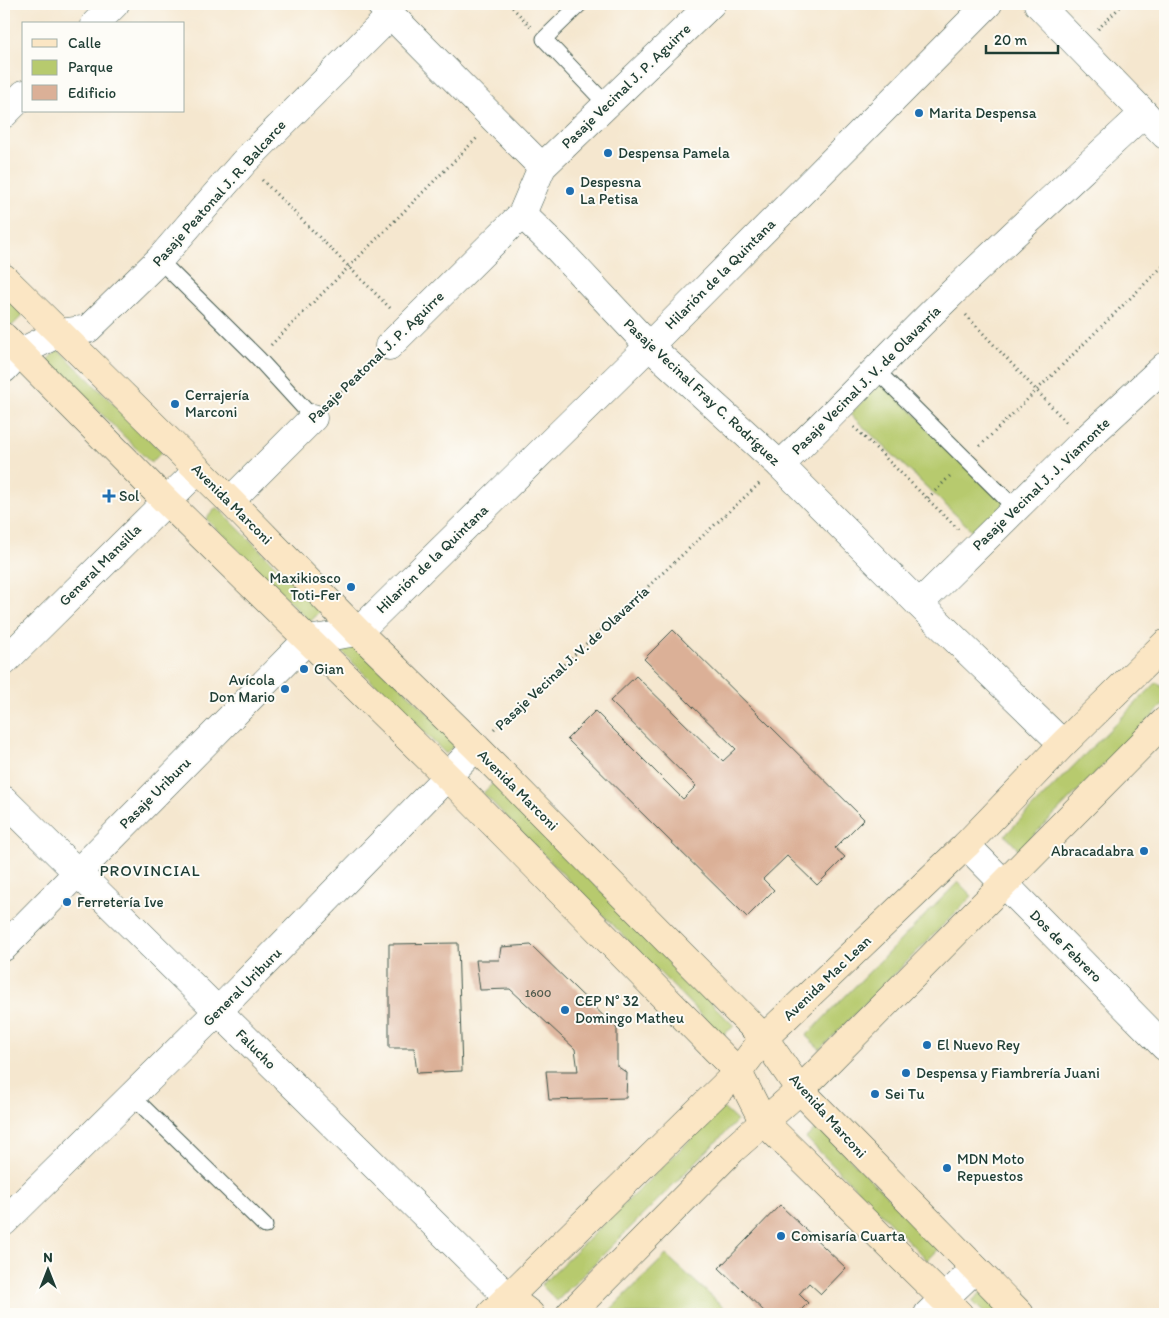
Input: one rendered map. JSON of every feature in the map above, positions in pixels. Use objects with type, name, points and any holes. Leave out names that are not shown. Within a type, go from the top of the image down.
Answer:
[{"type":"main road","name":"Avenida Marconi","points":[[4,278],[197,471],[230,501],[358,632],[476,747],[764,1038],[800,1090],[1020,1314]]},
{"type":"main road","points":[[9,353],[165,500],[448,777],[738,1072],[763,1121],[943,1309]]},
{"type":"main road","name":"Avenida Mac Lean","points":[[500,1306],[738,1072],[764,1038],[966,844],[1063,744],[1164,649]]},
{"type":"main road","points":[[570,1314],[763,1121],[800,1090],[1165,721]]},
{"type":"main road","points":[[500,1306],[530,1314]]},
{"type":"street","points":[[97,22],[115,4]]},
{"type":"street","name":"Pasaje Vecinal J. P. Aguirre","points":[[542,167],[711,4]]},
{"type":"street","name":"Hilarión de la Quintana","points":[[358,632],[649,346],[988,4]]},
{"type":"street","points":[[1038,4],[1165,135]]},
{"type":"street","points":[[386,10],[542,167],[522,214]]},
{"type":"street","name":"Pasaje Peatonal J. R. Balcarce","points":[[59,333],[88,330],[159,260],[244,162],[386,10]]},
{"type":"street","points":[[4,114],[22,96]]},
{"type":"street","name":"Pasaje Vecinal J. V. de Olavarría","points":[[780,465],[838,411],[875,369],[948,296],[1144,113]]},
{"type":"street","name":"Pasaje Vecinal Fray C. Rodríguez","points":[[522,214],[557,248],[649,346],[780,465],[1063,744]]},
{"type":"street","name":"Pasaje Peatonal J. P. Aguirre","points":[[389,346],[522,214]]},
{"type":"street","points":[[9,353],[59,333]]},
{"type":"street","name":"Pasaje Vecinal J. J. Viamonte","points":[[919,604],[1084,441],[1165,366]]},
{"type":"street","name":"Pasaje Peatonal J. P. Aguirre","points":[[230,501],[313,418]]},
{"type":"street","name":"General Mansilla","points":[[4,662],[165,500],[197,471]]},
{"type":"street","points":[[306,640],[358,632]]},
{"type":"street","name":"Pasaje Uriburu","points":[[4,947],[306,640]]},
{"type":"street","name":"General Uriburu","points":[[4,1222],[131,1095],[218,1012],[476,747]]},
{"type":"street","name":"Falucho","points":[[4,800],[218,1012],[500,1306]]},
{"type":"street","name":"Dos de Febrero","points":[[966,844],[1165,1047]]},
{"type":"street","points":[[943,1309],[975,1269]]},
{"type":"lane","points":[[580,4],[544,39],[607,105]]},
{"type":"lane","points":[[159,260],[258,358],[313,418]]},
{"type":"lane","points":[[875,369],[1016,508]]},
{"type":"lane","points":[[131,1095],[265,1226]]},
{"type":"path","points":[[509,4],[544,39]]},
{"type":"path","points":[[1080,47],[1123,4]]},
{"type":"path","points":[[258,358],[495,120]]},
{"type":"path","points":[[244,162],[408,326]]},
{"type":"path","points":[[928,498],[1165,264]]},
{"type":"path","points":[[948,296],[1084,441]]},
{"type":"path","name":"Pasaje Peatonal J. P. Aguirre","points":[[313,418],[389,346]]},
{"type":"path","points":[[838,411],[928,498],[976,548]]},
{"type":"path","name":"Pasaje Vecinal J. V. de Olavarría","points":[[476,747],[780,465]]},
{"type":"green space","points":[[4,296],[23,315],[12,326],[4,318]]},
{"type":"green space","points":[[58,349],[162,452],[151,463],[47,360]]},
{"type":"green space","points":[[881,382],[1011,505],[980,538],[850,414]]},
{"type":"green space","points":[[217,507],[321,611],[310,622],[206,519]]},
{"type":"green space","points":[[353,639],[457,742],[446,754],[341,651]]},
{"type":"green space","points":[[1157,682],[1165,691],[1165,703],[1019,850],[1005,835]]},
{"type":"green space","points":[[494,782],[734,1026],[722,1036],[483,793]]},
{"type":"green space","points":[[958,882],[972,896],[820,1049],[806,1036]]},
{"type":"green space","points":[[723,1108],[737,1121],[557,1301],[541,1285]]},
{"type":"green space","points":[[818,1127],[939,1248],[927,1260],[806,1138]]},
{"type":"green space","points":[[666,1255],[731,1314],[606,1314]]},
{"type":"green space","points":[[984,1290],[1008,1314],[985,1314],[972,1301]]},
{"type":"building","points":[[673,630],[864,819],[835,848],[845,857],[817,885],[787,856],[763,879],[774,890],[747,917],[567,739],[595,711],[683,799],[696,786],[610,701],[636,676],[723,761],[736,749],[644,659]]},
{"type":"building","points":[[458,943],[462,1071],[417,1073],[414,1048],[389,1048],[389,944]]},
{"type":"building","name":"CEP N° 32 Domingo Matheu","points":[[531,945],[617,1029],[617,1066],[627,1073],[626,1098],[549,1100],[546,1071],[578,1071],[575,1049],[510,989],[480,990],[476,960],[499,960],[501,947]]},
{"type":"building","name":"Comisaría Cuarta","points":[[780,1205],[846,1268],[821,1294],[809,1283],[799,1294],[808,1303],[797,1314],[767,1314],[719,1268]]},
{"type":"place","name":"Marita Despensa","points":[[919,113]]},
{"type":"place","name":"Despensa Pamela","points":[[608,153]]},
{"type":"place","name":"Despesna La Petisa","points":[[570,191]]},
{"type":"place","name":"Cerrajería Marconi","points":[[175,404]]},
{"type":"place","name":"Sol","points":[[109,496]]},
{"type":"place","name":"Maxikiosco Toti-Fer","points":[[351,587]]},
{"type":"place","name":"Gian","points":[[304,669]]},
{"type":"place","name":"Avícola Don Mario","points":[[285,689]]},
{"type":"place","name":"Abracadabra","points":[[1144,851]]},
{"type":"place","name":"Ferretería Ive","points":[[67,902]]},
{"type":"place","name":"CEP N° 32 Domingo Matheu","points":[[565,1010]]},
{"type":"place","name":"El Nuevo Rey","points":[[927,1045]]},
{"type":"place","name":"Despensa y Fiambrería Juani","points":[[906,1073]]},
{"type":"place","name":"Sei Tu","points":[[875,1094]]},
{"type":"place","name":"MDN Moto Repuestos","points":[[947,1168]]},
{"type":"place","name":"Comisaría Cuarta","points":[[781,1236]]},
{"type":"district","name":"PROVINCIAL","points":[[150,870]]}]
